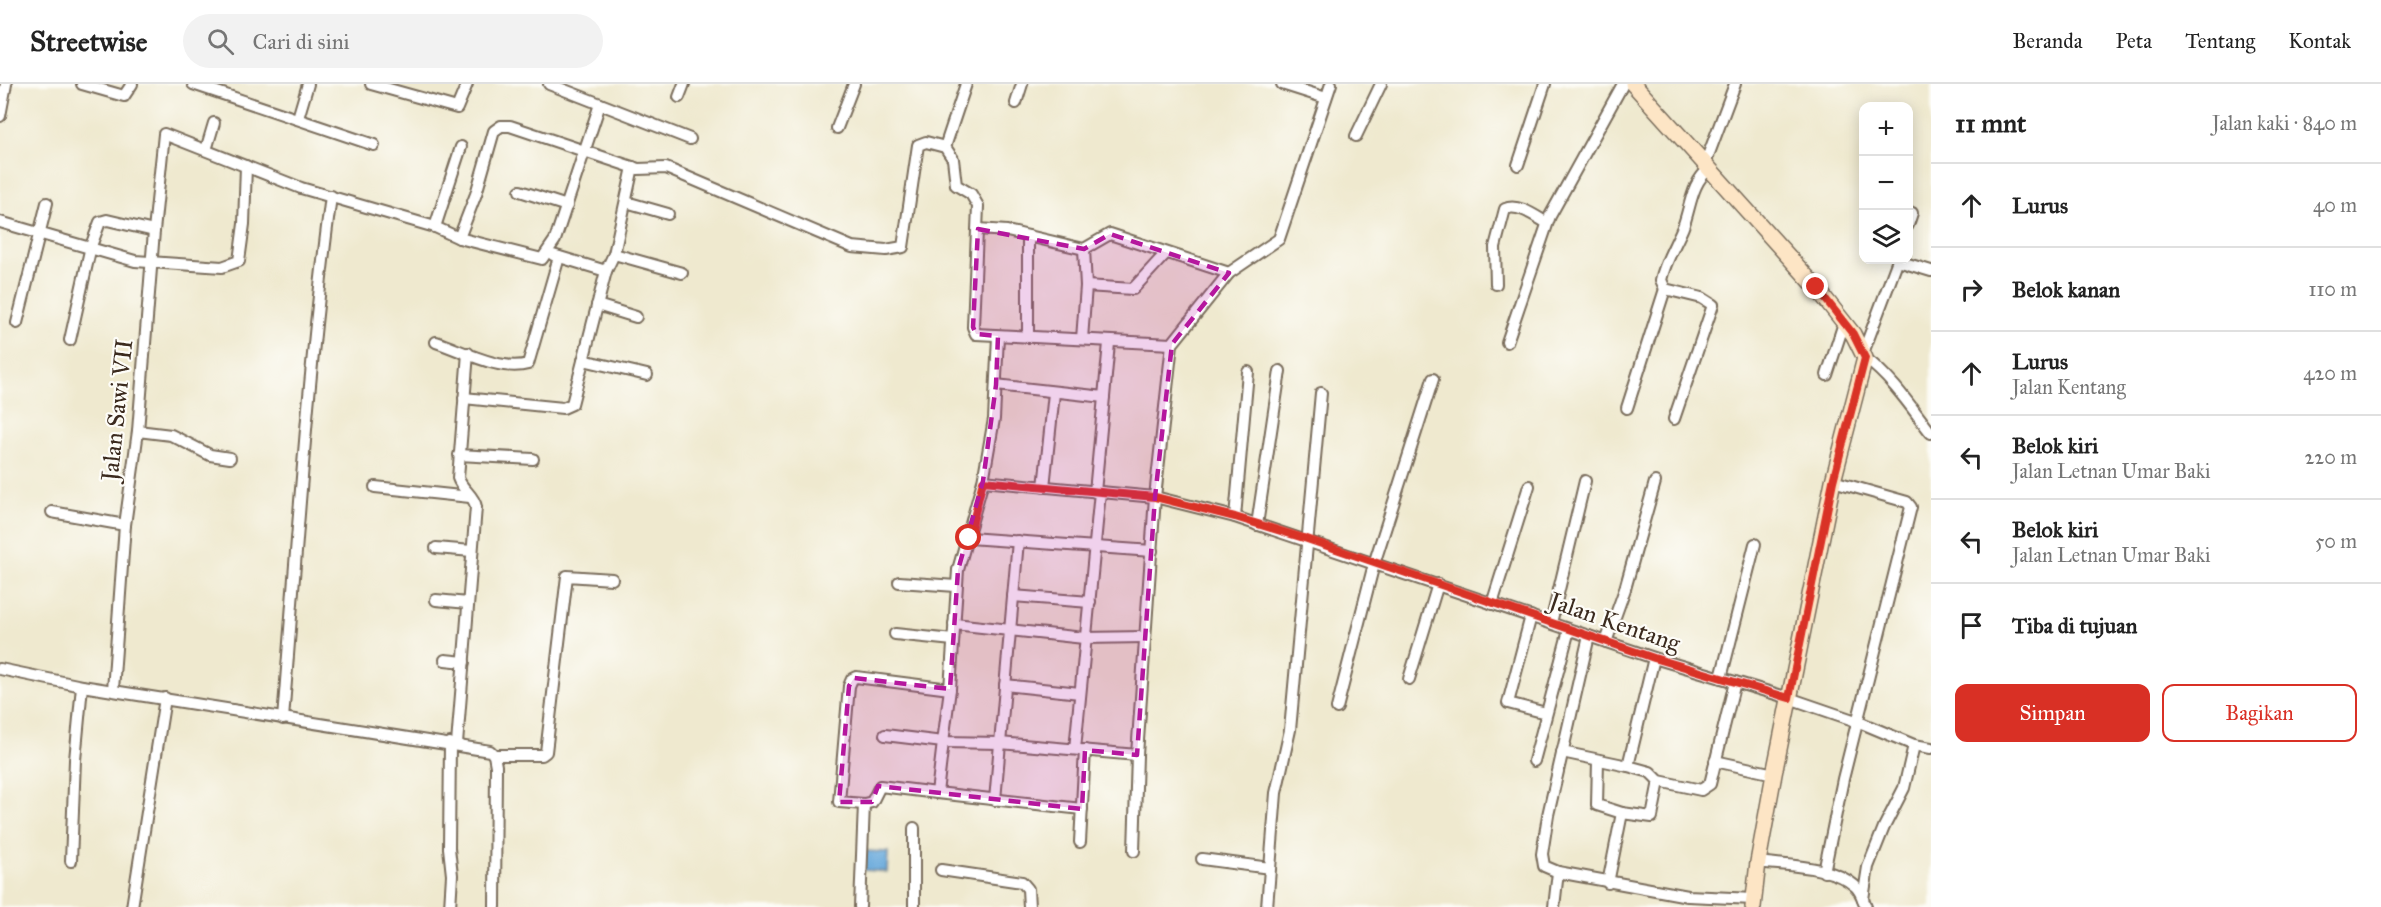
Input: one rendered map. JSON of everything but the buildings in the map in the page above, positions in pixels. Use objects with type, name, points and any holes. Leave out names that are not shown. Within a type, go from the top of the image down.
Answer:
[{"type":"street","points":[[0,116],[6,84]]},
{"type":"street","points":[[82,84],[124,96],[132,84]]},
{"type":"street","points":[[193,84],[374,145]]},
{"type":"street","points":[[298,118],[308,84]]},
{"type":"street","points":[[371,84],[403,89],[457,108],[467,84]]},
{"type":"street","points":[[549,84],[690,139]]},
{"type":"street","points":[[679,98],[684,84]]},
{"type":"street","points":[[837,128],[855,84]]},
{"type":"street","points":[[945,147],[966,84]]},
{"type":"street","points":[[1016,103],[1022,84]]},
{"type":"street","points":[[1282,84],[1326,98]]},
{"type":"street","points":[[1134,851],[1137,755],[1155,497],[1172,344],[1229,273],[1279,239],[1331,84]]},
{"type":"street","points":[[1356,136],[1381,84]]},
{"type":"street","points":[[1518,165],[1545,84]]},
{"type":"street","points":[[1506,342],[1547,223],[1623,84]]},
{"type":"street","points":[[1633,84],[1769,232],[1853,334],[1864,355],[1897,388],[1931,433]]},
{"type":"street","points":[[1674,419],[1713,305],[1702,298],[1665,289],[1661,284],[1662,275],[1684,224],[1687,208],[1708,166],[1735,84]]},
{"type":"street","points":[[436,342],[502,364],[519,366],[528,363],[553,255],[583,151],[600,104]]},
{"type":"street","points":[[214,123],[206,150],[301,188],[435,227],[459,238],[542,259],[553,255],[606,271]]},
{"type":"street","points":[[459,238],[476,194],[494,131],[501,126],[510,126],[633,167],[671,170],[852,247],[896,250],[903,247],[918,145],[926,142],[945,147],[953,159],[956,185],[971,194],[978,206],[974,332],[980,335],[1082,339],[1109,343],[1172,344]]},
{"type":"street","name":"Jalan Sawi VII","points":[[113,690],[125,525],[138,431],[164,134],[206,150]]},
{"type":"street","points":[[435,227],[461,147]]},
{"type":"street","points":[[0,222],[40,231],[135,261],[222,267],[239,261],[244,224],[246,166]]},
{"type":"street","points":[[464,398],[568,407],[572,404],[606,271],[614,254],[633,167]]},
{"type":"street","points":[[520,191],[567,206]]},
{"type":"street","points":[[283,719],[321,271],[331,196]]},
{"type":"street","points":[[626,202],[668,214]]},
{"type":"street","points":[[17,323],[47,203]]},
{"type":"street","points":[[1496,284],[1495,247],[1505,209],[1514,207],[1547,223]]},
{"type":"street","points":[[70,340],[91,246],[103,220],[154,231]]},
{"type":"street","points":[[978,230],[1028,236],[1084,249],[1110,234],[1229,273]]},
{"type":"street","points":[[1028,236],[1028,337]]},
{"type":"street","points":[[1082,339],[1086,286],[1084,249]]},
{"type":"street","points":[[1086,286],[1133,290],[1167,253]]},
{"type":"street","points":[[614,254],[682,273]]},
{"type":"street","points":[[1589,636],[1562,752],[1542,854],[1544,866],[1558,872],[1608,883],[1688,896],[1754,903],[1758,862],[1774,774],[1833,481],[1864,355],[1897,264]]},
{"type":"street","points":[[1910,264],[1931,271]]},
{"type":"street","points":[[1627,408],[1665,289]]},
{"type":"street","points":[[597,305],[636,317]]},
{"type":"street","points":[[1827,375],[1844,323]]},
{"type":"street","points":[[937,793],[951,689],[956,586],[960,559],[969,538],[983,481],[994,419],[998,336]]},
{"type":"street","points":[[1080,842],[1082,809],[1080,693],[1084,638],[1096,548],[1097,492],[1109,343]]},
{"type":"street","points":[[450,907],[452,875],[449,837],[454,744],[464,662],[476,507],[462,489],[458,478],[468,353]]},
{"type":"street","points":[[583,360],[647,375]]},
{"type":"street","points":[[1257,525],[1280,371]]},
{"type":"street","points":[[1235,517],[1248,372]]},
{"type":"street","points":[[1337,708],[1374,564],[1433,380]]},
{"type":"street","points":[[996,385],[1104,397]]},
{"type":"street","points":[[1044,487],[1053,393]]},
{"type":"street","points":[[1267,907],[1276,793],[1290,730],[1321,393]]},
{"type":"street","points":[[138,431],[171,435],[202,452],[230,458]]},
{"type":"street","points":[[459,454],[533,459]]},
{"type":"street","name":"Jalan Kentang","points":[[983,481],[1155,497],[1235,517],[1307,539],[1374,564],[1654,658],[1789,698],[1859,722],[1914,745],[1931,748]]},
{"type":"street","points":[[1824,872],[1837,802],[1859,722],[1911,507],[1907,502],[1833,481]]},
{"type":"street","points":[[1551,623],[1585,482]]},
{"type":"street","points":[[1606,642],[1625,589],[1655,482]]},
{"type":"street","points":[[1492,604],[1529,486]]},
{"type":"street","points":[[375,487],[470,497]]},
{"type":"street","points":[[52,512],[125,525]]},
{"type":"street","points":[[969,538],[1152,551]]},
{"type":"street","points":[[995,801],[1018,542]]},
{"type":"street","points":[[1721,678],[1755,544]]},
{"type":"street","points":[[436,548],[472,551]]},
{"type":"street","points":[[0,669],[81,686],[283,719],[484,748],[494,755],[542,755],[546,752],[567,576],[612,579]]},
{"type":"street","points":[[899,582],[956,586]]},
{"type":"street","points":[[1409,679],[1438,584]]},
{"type":"street","points":[[1013,596],[1090,602]]},
{"type":"street","points":[[436,600],[468,603]]},
{"type":"street","points":[[1531,616],[1508,703],[1546,713]]},
{"type":"street","points":[[954,624],[1084,638],[1145,637]]},
{"type":"street","points":[[1534,761],[1569,630]]},
{"type":"street","points":[[895,634],[953,640]]},
{"type":"street","points":[[1628,766],[1654,658]]},
{"type":"street","points":[[445,660],[464,662]]},
{"type":"street","points":[[951,689],[856,677],[852,679],[849,686],[839,802],[864,804],[875,800],[880,786],[995,801],[1082,809]]},
{"type":"street","points":[[1562,752],[1650,772],[1659,782],[1701,790],[1710,784],[1735,682]]},
{"type":"street","points":[[1005,685],[1080,693]]},
{"type":"street","points":[[71,861],[81,686]]},
{"type":"street","points":[[132,907],[165,698]]},
{"type":"street","points":[[885,735],[944,742],[1000,743],[1137,755]]},
{"type":"street","points":[[1864,903],[1868,867],[1884,827],[1904,788],[1914,745]]},
{"type":"street","points":[[494,755],[495,907]]},
{"type":"street","points":[[1598,760],[1597,806],[1652,818],[1659,782]]},
{"type":"street","points":[[1715,761],[1774,774]]},
{"type":"street","points":[[860,907],[864,804]]},
{"type":"street","points":[[1608,883],[1622,813]]},
{"type":"street","points":[[914,828],[914,907]]},
{"type":"street","points":[[1202,859],[1270,868]]},
{"type":"street","points":[[1758,862],[1824,872],[1855,886],[1864,903]]},
{"type":"street","points":[[941,870],[1022,882],[1028,889],[1029,907]]},
{"type":"street","points":[[1554,907],[1558,872]]},
{"type":"highlighted area","points":[[978,229],[1084,249],[1110,234],[1229,273],[1172,344],[1155,497],[1137,755],[1085,750],[1082,809],[878,786],[872,802],[839,802],[849,686],[854,678],[950,689],[958,570],[983,481],[996,385],[998,336],[976,334],[973,327]]},
{"type":"water","points":[[865,851],[888,852],[887,872],[864,870]]},
{"type":"route","points":[[969,538],[983,481],[1155,497],[1235,517],[1307,539],[1374,564],[1413,575],[1606,642],[1701,673],[1789,698],[1833,481],[1861,383],[1865,358],[1853,334],[1816,287]]}]
